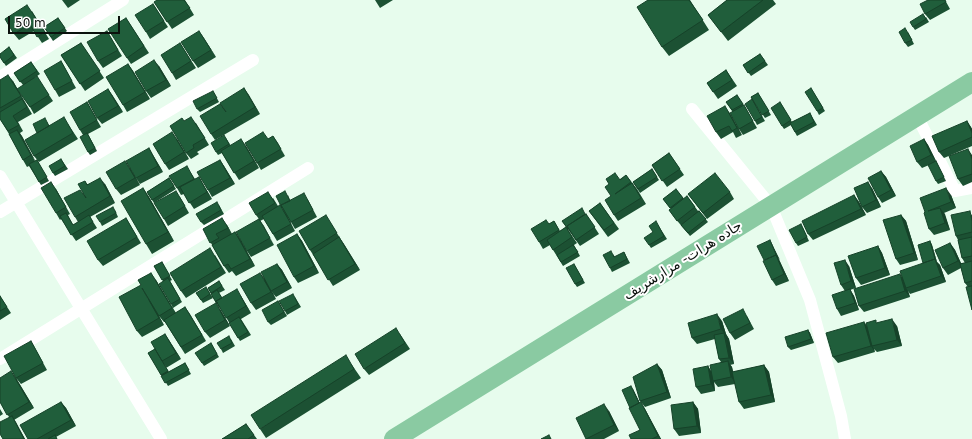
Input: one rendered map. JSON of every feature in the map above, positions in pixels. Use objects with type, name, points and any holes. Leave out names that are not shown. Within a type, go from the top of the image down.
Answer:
[{"type":"highway","name":"جاده هرات- مزارشریف","points":[[394,439],[972,82]]},
{"type":"street","points":[[0,77],[122,0]]},
{"type":"street","points":[[0,212],[253,60]]},
{"type":"street","points":[[692,109],[771,206],[810,300],[846,439]]},
{"type":"street","points":[[917,116],[955,191],[972,188]]},
{"type":"street","points":[[0,359],[308,168]]},
{"type":"street","points":[[0,176],[161,439]]},
{"type":"building","points":[[157,0],[184,0],[190,8],[167,22],[154,2]]},
{"type":"building","points":[[648,0],[689,0],[703,20],[662,47],[637,7]]},
{"type":"building","points":[[727,0],[763,0],[721,32],[708,15]]},
{"type":"building","points":[[928,0],[945,0],[946,2],[925,14],[920,4]]},
{"type":"building","points":[[153,4],[164,21],[146,32],[135,15]]},
{"type":"building","points":[[27,5],[45,32],[37,37],[30,24],[14,34],[5,19]]},
{"type":"building","points":[[923,14],[926,19],[913,27],[910,22]]},
{"type":"building","points":[[58,18],[65,28],[51,37],[44,27]]},
{"type":"building","points":[[126,18],[144,46],[127,58],[108,29]]},
{"type":"building","points":[[905,28],[912,40],[905,43],[899,32]]},
{"type":"building","points":[[107,31],[118,50],[98,61],[87,42]]},
{"type":"building","points":[[199,31],[211,50],[193,61],[181,42]]},
{"type":"building","points":[[81,43],[100,71],[80,84],[61,55]]},
{"type":"building","points":[[180,43],[191,61],[172,73],[161,55]]},
{"type":"building","points":[[9,47],[14,55],[4,63],[0,57],[0,54]]},
{"type":"building","points":[[760,54],[765,61],[748,73],[743,65]]},
{"type":"building","points":[[154,60],[166,80],[146,91],[135,72]]},
{"type":"building","points":[[61,61],[72,81],[55,90],[44,71]]},
{"type":"building","points":[[31,62],[37,71],[20,82],[14,73]]},
{"type":"building","points":[[128,64],[145,92],[123,105],[106,77]]},
{"type":"building","points":[[726,70],[732,80],[713,92],[707,83]]},
{"type":"building","points":[[8,75],[21,96],[0,108],[0,80]]},
{"type":"building","points":[[37,76],[49,95],[30,107],[17,89]]},
{"type":"building","points":[[244,88],[255,107],[211,134],[200,116],[220,104],[226,112],[220,103]]},
{"type":"building","points":[[811,88],[823,108],[817,111],[805,92]]},
{"type":"building","points":[[108,89],[118,106],[97,118],[88,101]]},
{"type":"building","points":[[213,91],[217,98],[197,109],[193,101]]},
{"type":"building","points":[[758,93],[769,111],[762,115],[751,97]]},
{"type":"building","points":[[737,95],[743,104],[732,110],[726,102]]},
{"type":"building","points":[[22,99],[27,107],[13,116],[19,125],[8,131],[0,119],[0,112]]},
{"type":"building","points":[[752,99],[762,117],[755,121],[745,104]]},
{"type":"building","points":[[87,102],[97,120],[80,130],[70,112]]},
{"type":"building","points":[[780,102],[791,120],[782,126],[771,108]]},
{"type":"building","points":[[744,105],[753,121],[739,129],[730,113]]},
{"type":"building","points":[[725,106],[737,128],[732,131],[729,126],[716,132],[707,116]]},
{"type":"building","points":[[810,113],[814,122],[795,132],[790,123]]},
{"type":"building","points":[[64,117],[73,133],[34,156],[25,140]]},
{"type":"building","points":[[191,117],[205,138],[193,145],[194,148],[186,153],[170,126],[182,118],[184,121]]},
{"type":"building","points":[[45,118],[49,126],[37,133],[33,124]]},
{"type":"building","points":[[967,121],[972,137],[939,152],[932,136]]},
{"type":"building","points":[[17,130],[31,155],[23,160],[9,134]]},
{"type":"building","points":[[172,132],[184,152],[165,164],[153,144]]},
{"type":"building","points":[[263,132],[268,139],[273,136],[281,149],[257,163],[245,143]]},
{"type":"building","points":[[87,133],[95,148],[88,152],[80,137]]},
{"type":"building","points":[[224,135],[229,144],[216,152],[211,143]]},
{"type":"building","points":[[241,139],[254,161],[234,173],[221,151]]},
{"type":"building","points":[[924,139],[931,155],[917,162],[910,146]]},
{"type":"building","points":[[149,148],[158,166],[136,178],[126,161]]},
{"type":"building","points":[[968,149],[972,159],[972,174],[958,179],[949,156]]},
{"type":"building","points":[[669,153],[680,169],[662,181],[652,165]]},
{"type":"building","points":[[61,159],[65,166],[53,173],[49,166]]},
{"type":"building","points":[[37,160],[47,177],[39,182],[29,164]]},
{"type":"building","points":[[220,160],[230,178],[208,190],[197,172]]},
{"type":"building","points":[[125,161],[135,178],[116,189],[106,172]]},
{"type":"building","points":[[936,161],[944,177],[936,181],[928,165]]},
{"type":"building","points":[[187,166],[194,179],[177,188],[169,176]]},
{"type":"building","points":[[652,169],[657,177],[638,189],[633,182]]},
{"type":"building","points":[[881,171],[891,190],[878,197],[868,178]]},
{"type":"building","points":[[615,173],[620,180],[626,175],[631,182],[615,194],[632,183],[641,198],[614,215],[605,200],[611,196],[605,187],[609,184],[606,179]]},
{"type":"building","points":[[715,173],[730,192],[703,213],[688,194]]},
{"type":"building","points":[[199,177],[207,192],[189,203],[180,187]]},
{"type":"building","points":[[100,178],[110,196],[75,217],[64,198],[80,190],[86,198],[78,184],[85,181],[87,185]]},
{"type":"building","points":[[169,178],[174,186],[152,200],[147,192]]},
{"type":"building","points":[[51,182],[66,207],[56,213],[41,188]]},
{"type":"building","points":[[868,182],[876,200],[862,207],[854,188]]},
{"type":"building","points":[[143,188],[168,232],[146,244],[121,201]]},
{"type":"building","points":[[946,188],[951,202],[928,211],[940,208],[945,223],[929,229],[920,198]]},
{"type":"building","points":[[676,189],[683,198],[670,208],[663,199]]},
{"type":"building","points":[[176,191],[185,206],[164,219],[154,203]]},
{"type":"building","points":[[285,191],[290,201],[281,205],[282,208],[276,196]]},
{"type":"building","points":[[268,192],[275,203],[256,215],[249,203]]},
{"type":"building","points":[[304,193],[313,210],[291,222],[281,205]]},
{"type":"building","points":[[854,195],[861,209],[808,234],[802,221]]},
{"type":"building","points":[[687,196],[695,207],[677,221],[669,210]]},
{"type":"building","points":[[217,202],[221,210],[201,222],[196,214]]},
{"type":"building","points":[[600,203],[614,223],[604,230],[589,211]]},
{"type":"building","points":[[280,205],[291,224],[273,234],[262,216]]},
{"type":"building","points":[[113,207],[116,213],[100,222],[96,216]]},
{"type":"building","points":[[582,208],[585,214],[567,226],[568,229],[562,221]]},
{"type":"building","points":[[699,211],[706,219],[688,233],[681,225]]},
{"type":"building","points":[[970,211],[972,232],[956,236],[951,215]]},
{"type":"building","points":[[66,213],[73,225],[89,215],[93,222],[71,235],[60,216]]},
{"type":"building","points":[[586,214],[595,227],[576,240],[567,226]]},
{"type":"building","points":[[326,215],[337,233],[310,250],[299,231]]},
{"type":"building","points":[[901,215],[914,253],[896,259],[883,220]]},
{"type":"building","points":[[126,218],[137,237],[98,260],[87,241]]},
{"type":"building","points":[[222,218],[228,228],[216,234],[219,238],[210,243],[203,229]]},
{"type":"building","points":[[259,219],[270,238],[247,251],[236,232]]},
{"type":"building","points":[[546,220],[549,224],[554,221],[559,230],[539,242],[531,229]]},
{"type":"building","points":[[656,221],[664,236],[649,245],[644,238],[653,232],[649,226]]},
{"type":"building","points":[[801,224],[807,237],[796,243],[789,230]]},
{"type":"building","points":[[566,227],[572,237],[553,250],[547,240]]},
{"type":"building","points":[[235,232],[250,259],[231,269],[228,264],[224,266],[212,245]]},
{"type":"building","points":[[297,234],[314,266],[294,277],[277,245]]},
{"type":"building","points":[[339,237],[355,264],[328,280],[313,254]]},
{"type":"building","points":[[972,237],[972,256],[962,258],[958,240]]},
{"type":"building","points":[[770,240],[777,257],[776,255],[764,260],[757,246]]},
{"type":"building","points":[[930,241],[935,259],[923,263],[918,245]]},
{"type":"building","points":[[950,243],[958,261],[943,268],[935,250]]},
{"type":"building","points":[[573,245],[578,252],[561,262],[557,255]]},
{"type":"building","points":[[878,246],[885,268],[856,278],[848,256]]},
{"type":"building","points":[[210,248],[221,267],[181,291],[170,273]]},
{"type":"building","points":[[611,251],[614,257],[624,252],[627,259],[610,268],[603,255]]},
{"type":"building","points":[[776,255],[784,274],[772,280],[763,261]]},
{"type":"building","points":[[935,259],[941,276],[906,288],[900,271]]},
{"type":"building","points":[[845,260],[851,281],[841,285],[834,263]]},
{"type":"building","points":[[972,261],[972,281],[965,283],[960,264]]},
{"type":"building","points":[[162,262],[170,276],[162,280],[154,266]]},
{"type":"building","points":[[277,264],[287,282],[271,291],[261,272]]},
{"type":"building","points":[[574,264],[583,280],[575,284],[566,268]]},
{"type":"building","points":[[151,273],[172,308],[159,316],[142,288],[159,318],[137,331],[119,297],[141,285],[138,280]]},
{"type":"building","points":[[260,273],[271,292],[251,303],[240,284]]},
{"type":"building","points":[[900,274],[905,291],[859,306],[854,289]]},
{"type":"building","points":[[168,278],[180,299],[171,304],[159,284]]},
{"type":"building","points":[[219,281],[222,286],[211,293],[208,288]]},
{"type":"building","points":[[972,286],[972,310],[966,287]]},
{"type":"building","points":[[206,287],[210,294],[201,300],[196,293]]},
{"type":"building","points":[[237,289],[246,306],[226,318],[216,301]]},
{"type":"building","points":[[850,289],[855,303],[837,309],[832,295]]},
{"type":"building","points":[[217,290],[222,298],[216,301],[218,303],[217,304],[211,294]]},
{"type":"building","points":[[293,294],[298,304],[285,311],[279,301]]},
{"type":"building","points":[[0,296],[7,307],[0,311]]},
{"type":"building","points":[[278,301],[284,312],[268,322],[262,310]]},
{"type":"building","points":[[216,303],[225,320],[205,332],[195,315]]},
{"type":"building","points":[[185,307],[202,335],[181,347],[164,320]]},
{"type":"building","points":[[743,309],[750,323],[730,333],[723,319]]},
{"type":"building","points":[[717,314],[721,329],[692,338],[688,323]]},
{"type":"building","points":[[239,317],[248,332],[238,338],[229,323]]},
{"type":"building","points":[[892,319],[897,340],[872,346],[866,323],[876,320],[876,323]]},
{"type":"building","points":[[864,322],[871,346],[833,357],[826,333]]},
{"type":"building","points":[[396,328],[405,343],[364,369],[355,354]]},
{"type":"building","points":[[808,330],[811,339],[788,347],[785,337]]},
{"type":"building","points":[[724,333],[729,358],[719,359],[714,335]]},
{"type":"building","points":[[165,334],[176,353],[162,361],[151,342]]},
{"type":"building","points":[[229,336],[232,343],[221,349],[217,343]]},
{"type":"building","points":[[31,341],[43,363],[16,378],[4,356]]},
{"type":"building","points":[[211,343],[217,354],[202,363],[195,353]]},
{"type":"building","points":[[155,349],[168,371],[161,375],[148,353]]},
{"type":"building","points":[[346,355],[354,369],[260,429],[251,415]]},
{"type":"building","points":[[728,361],[731,377],[713,381],[710,365]]},
{"type":"building","points":[[185,363],[189,370],[165,383],[161,376]]},
{"type":"building","points":[[657,364],[667,392],[640,401],[633,377]]},
{"type":"building","points":[[764,365],[771,395],[739,402],[732,372]]},
{"type":"building","points":[[708,366],[711,384],[696,387],[693,369]]},
{"type":"building","points":[[11,371],[29,402],[7,415],[0,402],[0,378]]},
{"type":"building","points":[[631,386],[639,403],[630,408],[622,390]]},
{"type":"building","points":[[61,402],[71,420],[37,439],[28,439],[20,425]]},
{"type":"building","points":[[641,402],[658,436],[652,439],[631,439],[629,435],[640,430],[629,408]]},
{"type":"building","points":[[693,402],[697,426],[674,429],[671,405]]},
{"type":"building","points":[[604,404],[614,425],[586,439],[576,418]]},
{"type":"building","points":[[12,416],[24,439],[3,439],[0,434],[0,422]]},
{"type":"building","points":[[246,424],[254,435],[248,439],[222,439]]},
{"type":"building","points":[[55,435],[57,439],[48,439]]},
{"type":"building","points":[[549,435],[551,439],[541,439]]}]
